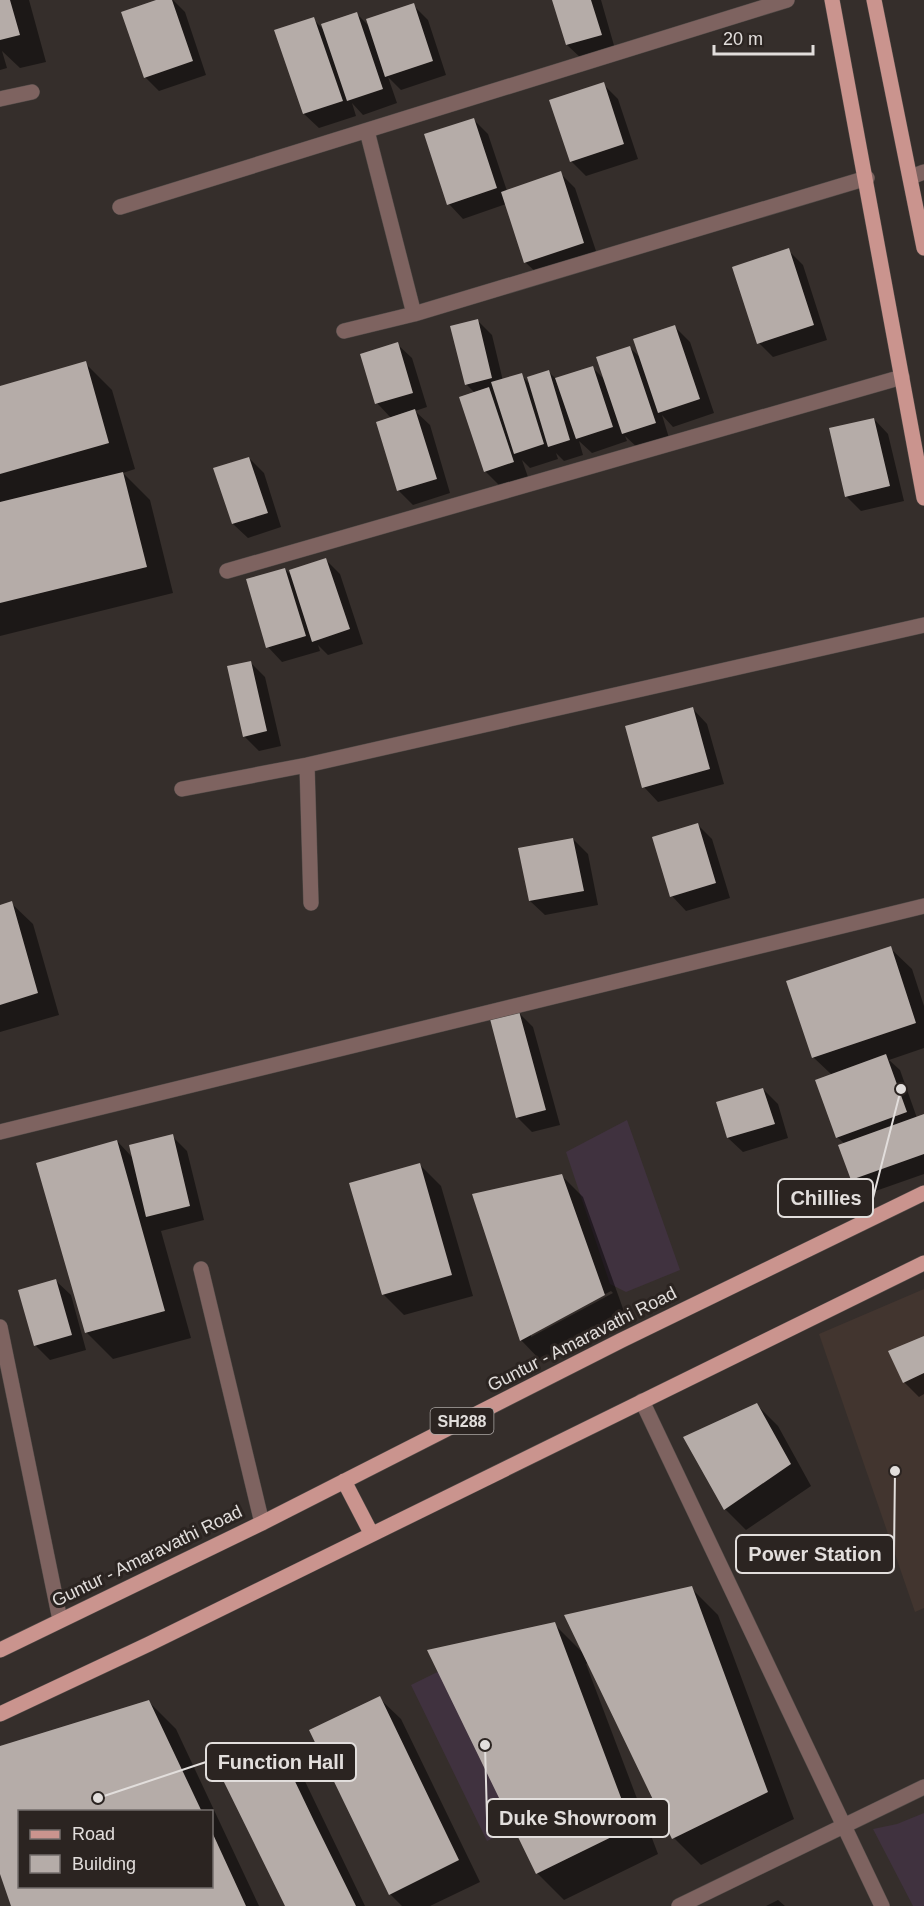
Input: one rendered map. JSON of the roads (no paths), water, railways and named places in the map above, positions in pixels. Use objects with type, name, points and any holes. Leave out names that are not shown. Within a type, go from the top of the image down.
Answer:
[{"type":"main road","points":[[832,0],[867,178],[924,498]]},
{"type":"main road","points":[[874,0],[917,174],[924,248]]},
{"type":"main road","name":"Guntur - Amaravathi Road","points":[[0,1650],[262,1523],[622,1340],[924,1193]]},
{"type":"main road","points":[[0,1714],[149,1644],[924,1263]]},
{"type":"main road","points":[[344,1481],[371,1533]]},
{"type":"street","points":[[120,207],[787,0]]},
{"type":"street","points":[[0,99],[32,92]]},
{"type":"street","points":[[367,131],[414,314]]},
{"type":"street","points":[[344,331],[414,314],[867,178]]},
{"type":"street","points":[[227,571],[902,377]]},
{"type":"street","points":[[182,789],[307,765],[924,625]]},
{"type":"street","points":[[307,765],[311,903]]},
{"type":"street","points":[[0,1132],[924,906]]},
{"type":"street","points":[[201,1269],[262,1523]]},
{"type":"street","points":[[0,1327],[60,1620]]},
{"type":"street","points":[[642,1401],[882,1906]]},
{"type":"street","points":[[679,1906],[924,1786]]},
{"type":"place","name":"Chillies","points":[[901,1089]]},
{"type":"place","name":"Power Station","points":[[895,1471]]},
{"type":"place","name":"Duke Showroom","points":[[485,1745]]},
{"type":"place","name":"Function Hall","points":[[98,1798]]}]
